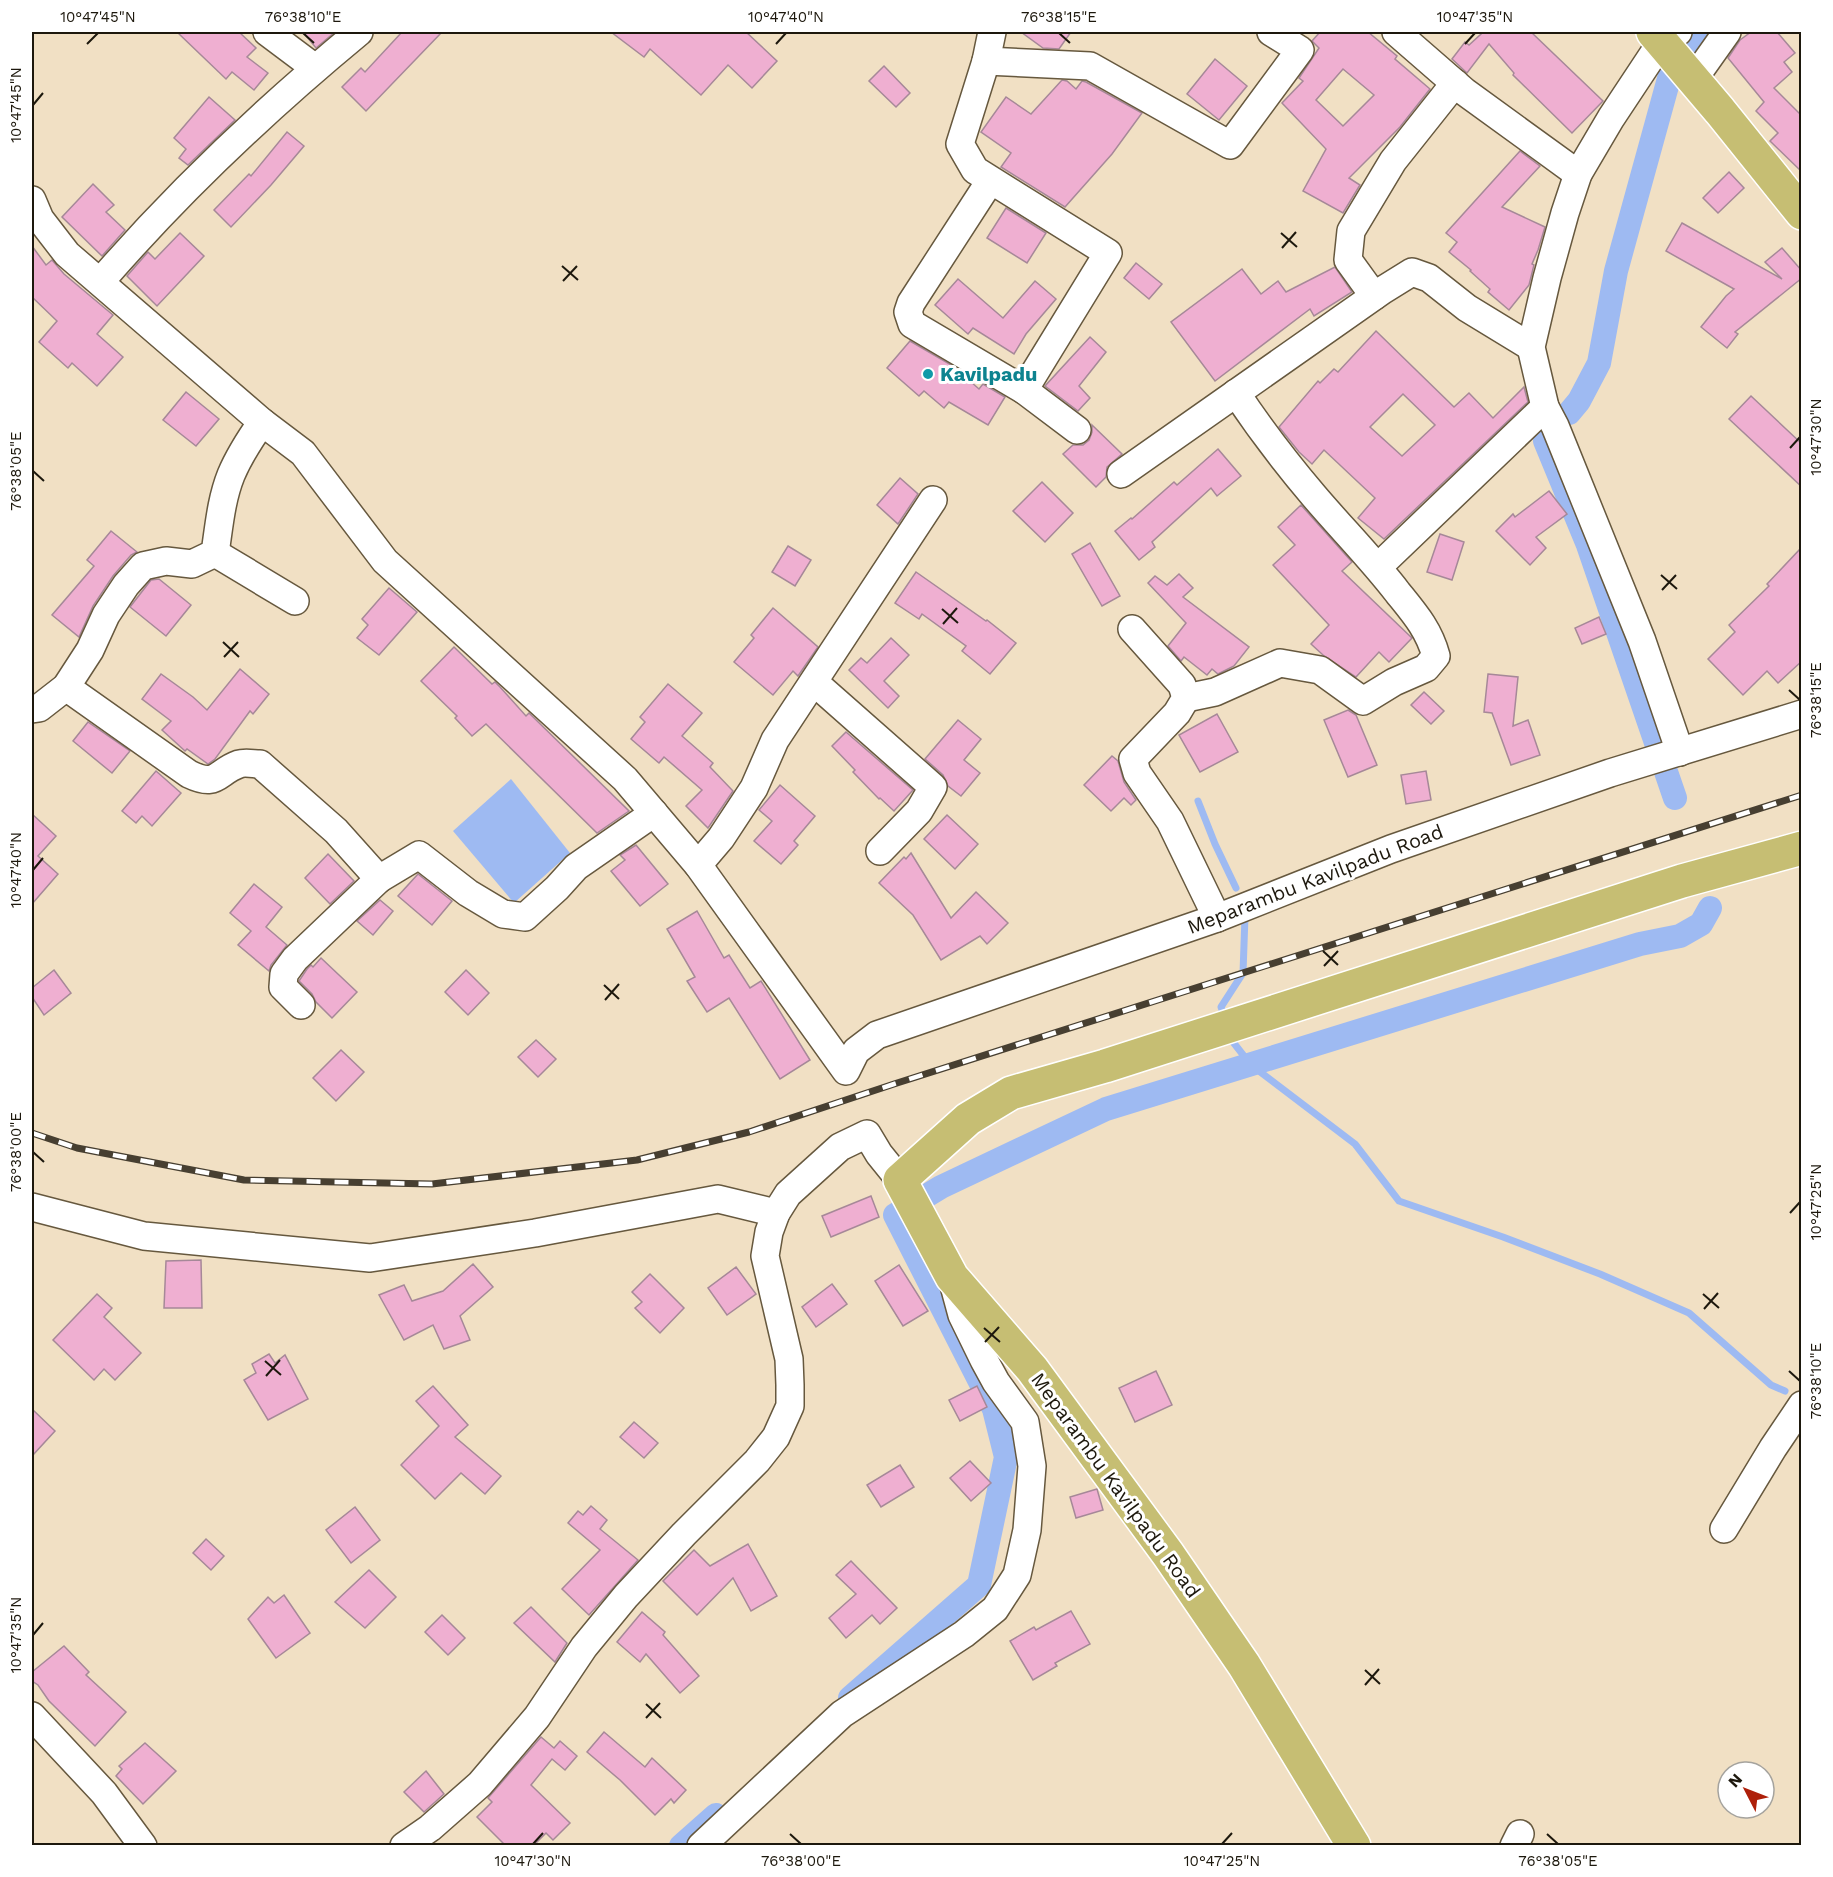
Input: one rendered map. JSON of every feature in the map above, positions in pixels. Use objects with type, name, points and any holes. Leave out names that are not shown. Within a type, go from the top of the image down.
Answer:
[{"type":"main road","points":[[1674,52],[1802,213]]},
{"type":"main road","points":[[900,1180],[968,1119],[1011,1093],[1106,1066],[1682,881],[1802,848]]},
{"type":"main road","name":"Meparambu Kavilpadu Road","points":[[900,1180],[952,1277],[1032,1369],[1168,1554],[1244,1665],[1354,1845]]},
{"type":"street","points":[[267,32],[315,68]]},
{"type":"street","points":[[101,281],[140,236],[315,68],[358,32]]},
{"type":"street","points":[[992,32],[986,61],[960,144],[975,170],[1108,253],[1024,390]]},
{"type":"street","points":[[986,61],[1090,66],[1230,146],[1305,41],[1271,32]]},
{"type":"street","points":[[1396,32],[1455,83],[1578,174]]},
{"type":"street","points":[[1680,752],[1642,641],[1550,417],[1531,347],[1547,278],[1578,174],[1611,118],[1674,52],[1727,32]]},
{"type":"street","points":[[1374,296],[1348,260],[1351,231],[1393,161],[1455,83]]},
{"type":"street","points":[[990,181],[911,303],[908,312],[912,324],[1024,390],[1077,430]]},
{"type":"street","points":[[32,200],[40,219],[67,254],[262,422],[303,453],[385,561],[625,779],[698,865],[721,838],[753,788],[775,740],[933,500]]},
{"type":"street","points":[[1121,474],[1374,296],[1412,272],[1429,278],[1467,308],[1531,347]]},
{"type":"street","points":[[1217,918],[1170,821],[1137,773],[1133,759],[1177,713],[1186,698],[1215,692],[1280,663],[1320,670],[1363,701],[1394,682],[1426,668],[1436,656],[1431,638],[1417,617],[1378,567],[1314,497],[1264,434],[1236,393]]},
{"type":"street","points":[[1378,567],[1550,417]]},
{"type":"street","points":[[215,553],[221,507],[231,475],[247,444],[262,422]]},
{"type":"street","points":[[215,553],[295,601]]},
{"type":"street","points":[[32,709],[39,708],[66,687],[90,650],[106,615],[126,585],[143,566],[166,561],[192,564],[215,553]]},
{"type":"street","points":[[1132,629],[1182,685],[1186,698]]},
{"type":"street","points":[[814,682],[933,787],[919,811],[880,851]]},
{"type":"street","points":[[66,687],[189,774],[202,780],[218,777],[240,764],[260,764],[336,831],[379,879]]},
{"type":"street","name":"Meparambu Kavilpadu Road","points":[[698,865],[846,1071],[856,1051],[877,1035],[1217,918],[1391,849],[1610,773],[1802,714]]},
{"type":"street","points":[[301,1005],[282,987],[284,974],[295,959],[379,879],[419,855],[468,893],[503,914],[525,917],[576,867],[654,813]]},
{"type":"street","name":"Meparambu Kavilpadu Road","points":[[776,1213],[788,1194],[825,1160],[840,1147],[867,1134],[879,1154],[900,1180]]},
{"type":"street","points":[[32,1207],[144,1236],[370,1258],[535,1233],[718,1199],[776,1213],[765,1256],[789,1359],[790,1406],[776,1437],[757,1461],[626,1596],[584,1647],[537,1717],[480,1784],[430,1828],[404,1845]]},
{"type":"street","points":[[701,1845],[842,1714],[964,1634],[995,1609],[1017,1575],[1027,1530],[1032,1466],[1025,1422],[996,1382],[984,1359],[962,1315],[952,1277]]},
{"type":"street","points":[[1724,1528],[1773,1448],[1802,1406]]},
{"type":"street","points":[[32,1716],[104,1792],[143,1845]]},
{"type":"water","points":[[511,779],[570,853],[514,903],[453,831]]},
{"type":"building","points":[[177,32],[239,32],[256,48],[247,57],[268,73],[254,90],[232,72],[226,79]]},
{"type":"building","points":[[303,32],[335,32],[316,48]]},
{"type":"building","points":[[402,32],[442,32],[366,111],[342,87],[361,68],[365,72]]},
{"type":"building","points":[[611,32],[746,32],[777,61],[752,88],[728,65],[701,95],[650,49],[644,57]]},
{"type":"building","points":[[1021,32],[1071,32],[1059,49],[1043,48]]},
{"type":"building","points":[[1320,32],[1368,32],[1397,56],[1395,59],[1430,89],[1400,127],[1349,178],[1360,185],[1343,213],[1303,191],[1326,149],[1282,103],[1303,81],[1299,78],[1319,48],[1312,41]],"holes":[[[1343,69],[1374,95],[1343,126],[1316,100]]]},
{"type":"building","points":[[1478,32],[1531,32],[1603,101],[1572,133],[1513,75],[1514,73],[1489,44],[1467,73],[1452,59],[1465,42],[1469,45],[1481,34]]},
{"type":"building","points":[[1751,32],[1777,32],[1795,53],[1784,62],[1792,72],[1774,88],[1802,116],[1802,172],[1770,141],[1778,133],[1756,111],[1764,102],[1728,58],[1740,40]]},
{"type":"building","points":[[1215,59],[1247,86],[1219,120],[1187,94]]},
{"type":"building","points":[[884,66],[910,93],[896,107],[869,81]]},
{"type":"building","points":[[1062,80],[1067,81],[1076,89],[1082,81],[1086,82],[1142,113],[1112,154],[1065,207],[1001,167],[1011,153],[981,132],[1006,97],[1031,114]]},
{"type":"building","points":[[209,97],[235,120],[188,165],[179,158],[186,149],[174,138]]},
{"type":"building","points":[[287,132],[304,146],[231,227],[214,210],[249,174],[251,176]]},
{"type":"building","points":[[1520,151],[1540,166],[1502,207],[1545,227],[1532,264],[1534,265],[1529,285],[1509,310],[1488,292],[1490,289],[1471,270],[1449,252],[1457,242],[1446,233]]},
{"type":"building","points":[[1729,172],[1744,188],[1718,213],[1703,198]]},
{"type":"building","points":[[93,184],[114,205],[106,212],[125,230],[102,256],[62,217]]},
{"type":"building","points":[[1006,208],[1046,233],[1027,263],[987,238]]},
{"type":"building","points":[[1682,223],[1782,279],[1765,262],[1782,248],[1802,271],[1802,278],[1735,332],[1738,334],[1727,348],[1701,327],[1734,289],[1666,251]]},
{"type":"building","points":[[180,233],[204,256],[157,306],[127,276],[148,252],[155,259]]},
{"type":"building","points":[[32,246],[46,265],[52,260],[64,274],[113,315],[97,334],[123,357],[97,386],[72,363],[68,368],[39,342],[57,321],[32,297]]},
{"type":"building","points":[[1136,263],[1162,284],[1149,299],[1124,278]]},
{"type":"building","points":[[1335,267],[1352,292],[1314,316],[1310,309],[1215,381],[1171,322],[1242,269],[1261,294],[1278,281],[1286,292]]},
{"type":"building","points":[[958,279],[1003,318],[1035,281],[1056,299],[1026,334],[1014,354],[973,328],[968,334],[935,305]]},
{"type":"building","points":[[1376,331],[1454,407],[1469,393],[1493,418],[1524,387],[1528,402],[1384,539],[1358,518],[1375,498],[1324,450],[1312,464],[1279,427],[1318,381],[1320,383],[1334,369],[1338,372]],"holes":[[[1403,394],[1435,425],[1402,456],[1370,427]]]},
{"type":"building","points":[[1090,337],[1106,352],[1079,386],[1090,398],[1078,411],[1045,386]]},
{"type":"building","name":"Kavilpadu","points":[[910,341],[953,366],[979,389],[983,384],[1005,397],[988,425],[949,402],[944,408],[924,391],[919,396],[887,368]]},
{"type":"building","points":[[186,392],[219,419],[196,446],[163,420]]},
{"type":"building","points":[[1751,396],[1802,444],[1802,487],[1729,419]]},
{"type":"building","points":[[1092,425],[1122,454],[1107,467],[1106,477],[1096,487],[1063,454],[1073,445],[1083,445],[1089,440]]},
{"type":"building","points":[[1218,449],[1241,476],[1217,496],[1211,488],[1152,542],[1155,547],[1139,560],[1115,531],[1174,482],[1177,485]]},
{"type":"building","points":[[900,478],[918,494],[898,524],[877,505]]},
{"type":"building","points":[[1042,482],[1073,513],[1045,542],[1013,511]]},
{"type":"building","points":[[1549,491],[1567,514],[1536,537],[1546,548],[1530,565],[1496,531],[1513,514],[1515,517]]},
{"type":"building","points":[[1301,505],[1352,562],[1342,571],[1412,638],[1389,662],[1379,652],[1356,677],[1311,644],[1329,625],[1273,565],[1295,545],[1278,527]]},
{"type":"building","points":[[111,531],[137,552],[131,555],[113,576],[93,606],[79,637],[52,615],[94,566],[87,560]]},
{"type":"building","points":[[1440,534],[1464,542],[1452,580],[1427,572]]},
{"type":"building","points":[[1090,543],[1120,596],[1102,606],[1072,554]]},
{"type":"building","points":[[788,546],[811,560],[795,586],[772,572]]},
{"type":"building","points":[[1802,547],[1802,661],[1778,683],[1767,671],[1743,695],[1708,659],[1735,632],[1729,625],[1769,586],[1767,584]]},
{"type":"building","points":[[916,572],[987,620],[1016,643],[990,674],[962,651],[966,646],[922,614],[919,619],[895,603]]},
{"type":"building","points":[[1179,574],[1193,588],[1183,597],[1249,647],[1234,666],[1218,674],[1212,669],[1207,675],[1184,657],[1181,661],[1168,646],[1186,623],[1148,583],[1155,576],[1167,585]]},
{"type":"building","points":[[159,579],[191,605],[166,636],[130,607],[151,580]]},
{"type":"building","points":[[389,588],[417,612],[379,655],[357,638],[368,625],[362,619]]},
{"type":"building","points":[[773,608],[818,647],[798,676],[793,671],[773,695],[734,662],[754,638],[751,635]]},
{"type":"building","points":[[1599,617],[1606,634],[1582,644],[1575,628]]},
{"type":"building","points":[[891,638],[909,655],[884,681],[899,696],[888,708],[849,670],[861,658],[867,663]]},
{"type":"building","points":[[454,647],[492,684],[495,682],[526,716],[529,713],[629,811],[597,833],[486,724],[472,736],[455,718],[457,716],[421,681]]},
{"type":"building","points":[[240,669],[269,694],[253,714],[250,711],[215,759],[208,764],[187,749],[185,751],[162,730],[171,721],[142,699],[161,674],[207,710]]},
{"type":"building","points":[[1488,674],[1518,677],[1513,726],[1528,720],[1540,755],[1511,765],[1492,713],[1484,712]]},
{"type":"building","points":[[668,684],[702,713],[682,736],[713,763],[710,767],[733,791],[708,828],[686,806],[702,790],[664,757],[659,763],[631,739],[645,722],[640,717]]},
{"type":"building","points":[[1424,692],[1444,711],[1431,724],[1411,705]]},
{"type":"building","points":[[1348,710],[1356,715],[1377,765],[1348,777],[1324,720]]},
{"type":"building","points":[[1217,714],[1238,752],[1200,772],[1179,735]]},
{"type":"building","points":[[958,720],[981,739],[964,760],[980,773],[961,796],[948,786],[943,775],[925,759]]},
{"type":"building","points":[[88,722],[130,751],[112,773],[73,741]]},
{"type":"building","points":[[846,732],[913,790],[894,811],[853,772],[855,770],[832,746]]},
{"type":"building","points":[[1112,756],[1118,761],[1124,782],[1136,800],[1131,805],[1124,798],[1111,811],[1084,785]]},
{"type":"building","points":[[156,771],[181,793],[152,826],[142,816],[136,823],[122,811]]},
{"type":"building","points":[[1426,771],[1431,800],[1406,804],[1401,775]]},
{"type":"building","points":[[780,785],[815,816],[794,841],[798,845],[781,864],[754,841],[772,821],[759,810]]},
{"type":"building","points":[[32,814],[56,836],[38,856],[58,874],[32,904]]},
{"type":"building","points":[[947,815],[978,844],[955,869],[924,839]]},
{"type":"building","points":[[636,845],[668,884],[640,906],[611,871],[625,860],[620,855]]},
{"type":"building","points":[[911,853],[951,918],[976,892],[1008,923],[987,944],[980,936],[941,960],[913,915],[879,883],[904,857],[906,859]]},
{"type":"building","points":[[328,854],[354,881],[330,904],[305,878]]},
{"type":"building","points":[[418,874],[452,901],[432,925],[398,896]]},
{"type":"building","points":[[254,884],[282,907],[266,927],[287,945],[269,971],[238,945],[251,931],[230,913]]},
{"type":"building","points":[[380,900],[393,911],[373,935],[357,921]]},
{"type":"building","points":[[697,911],[724,958],[729,955],[750,988],[761,981],[810,1060],[780,1079],[729,998],[707,1012],[687,981],[695,977],[667,929]]},
{"type":"building","points":[[321,958],[357,992],[332,1018],[299,981],[307,969],[311,965],[313,967]]},
{"type":"building","points":[[54,970],[71,993],[44,1015],[32,997],[32,988]]},
{"type":"building","points":[[466,970],[489,993],[468,1015],[445,992]]},
{"type":"building","points":[[536,1040],[556,1059],[538,1077],[518,1057]]},
{"type":"building","points":[[341,1050],[364,1072],[336,1101],[313,1078]]},
{"type":"building","points":[[871,1196],[879,1217],[831,1237],[822,1216]]},
{"type":"building","points":[[201,1260],[202,1308],[164,1308],[166,1261]]},
{"type":"building","points":[[473,1264],[493,1287],[460,1316],[470,1340],[444,1349],[433,1325],[404,1340],[379,1295],[404,1285],[412,1301],[443,1291]]},
{"type":"building","points":[[899,1265],[928,1311],[903,1326],[875,1281]]},
{"type":"building","points":[[736,1267],[756,1294],[727,1315],[708,1288]]},
{"type":"building","points":[[650,1274],[684,1308],[660,1333],[635,1308],[642,1302],[632,1292]]},
{"type":"building","points":[[832,1284],[847,1304],[816,1327],[802,1307]]},
{"type":"building","points":[[97,1294],[112,1308],[104,1317],[141,1353],[115,1380],[104,1369],[94,1380],[53,1340]]},
{"type":"building","points":[[269,1354],[275,1363],[285,1355],[308,1399],[268,1420],[244,1380],[256,1373],[252,1364]]},
{"type":"building","points":[[1156,1371],[1172,1405],[1135,1422],[1119,1388]]},
{"type":"building","points":[[433,1386],[468,1425],[455,1437],[501,1476],[485,1494],[461,1473],[435,1499],[401,1465],[439,1426],[416,1401]]},
{"type":"building","points":[[977,1386],[987,1407],[960,1421],[949,1400]]},
{"type":"building","points":[[32,1409],[55,1431],[32,1456]]},
{"type":"building","points":[[634,1422],[658,1443],[644,1458],[620,1437]]},
{"type":"building","points":[[970,1461],[991,1483],[971,1501],[950,1478]]},
{"type":"building","points":[[900,1465],[914,1487],[881,1507],[867,1485]]},
{"type":"building","points":[[1097,1489],[1103,1510],[1076,1518],[1070,1497]]},
{"type":"building","points":[[591,1506],[607,1520],[600,1529],[638,1560],[589,1615],[562,1589],[600,1550],[568,1523],[578,1511],[583,1515]]},
{"type":"building","points":[[355,1507],[380,1540],[351,1563],[326,1530]]},
{"type":"building","points":[[206,1539],[224,1556],[211,1570],[193,1553]]},
{"type":"building","points":[[748,1544],[777,1596],[751,1611],[733,1578],[697,1615],[663,1581],[694,1550],[710,1566]]},
{"type":"building","points":[[851,1561],[897,1608],[880,1624],[872,1615],[846,1638],[829,1618],[856,1594],[836,1575]]},
{"type":"building","points":[[369,1570],[396,1597],[365,1628],[335,1602]]},
{"type":"building","points":[[284,1595],[310,1633],[276,1658],[248,1619],[268,1597],[274,1603]]},
{"type":"building","points":[[531,1607],[567,1643],[555,1662],[514,1623]]},
{"type":"building","points":[[1071,1611],[1090,1644],[1055,1663],[1057,1666],[1033,1680],[1010,1641],[1034,1627],[1036,1630]]},
{"type":"building","points":[[642,1612],[665,1632],[663,1635],[699,1676],[680,1693],[646,1654],[640,1662],[617,1642]]},
{"type":"building","points":[[442,1615],[465,1638],[448,1655],[425,1632]]},
{"type":"building","points":[[64,1646],[89,1672],[86,1675],[126,1712],[95,1746],[32,1681],[32,1672]]},
{"type":"building","points":[[604,1732],[645,1767],[652,1758],[686,1790],[674,1803],[671,1799],[655,1815],[620,1780],[587,1752]]},
{"type":"building","points":[[541,1737],[554,1748],[560,1741],[577,1756],[565,1770],[552,1759],[531,1785],[570,1823],[553,1840],[546,1833],[534,1845],[505,1845],[477,1817],[492,1802],[488,1798]]},
{"type":"building","points":[[145,1743],[176,1771],[143,1804],[116,1776],[122,1769],[119,1766]]},
{"type":"building","points":[[426,1771],[444,1794],[424,1812],[404,1792]]},
{"type":"waterway","points":[[1569,413],[1579,401],[1599,363],[1616,271],[1670,75],[1704,32]]},
{"type":"waterway","points":[[1545,441],[1588,545],[1675,798]]},
{"type":"waterway","points":[[1198,801],[1236,888]]},
{"type":"waterway","points":[[850,1698],[979,1585],[1006,1457],[994,1409],[895,1215],[941,1187],[1106,1109],[1640,944],[1680,936],[1701,924],[1710,908]]},
{"type":"waterway","points":[[1225,1018],[1221,1007],[1243,973],[1245,916]]},
{"type":"waterway","points":[[1230,1034],[1233,1042],[1251,1065],[1355,1144],[1399,1201],[1600,1274],[1689,1313],[1771,1385],[1785,1391]]},
{"type":"waterway","points":[[681,1846],[716,1815]]},
{"type":"railway","points":[[32,1133],[77,1148],[244,1180],[432,1184],[637,1160],[749,1132],[1802,795]]},
{"type":"place","name":"Kavilpadu","points":[[928,374]]}]
